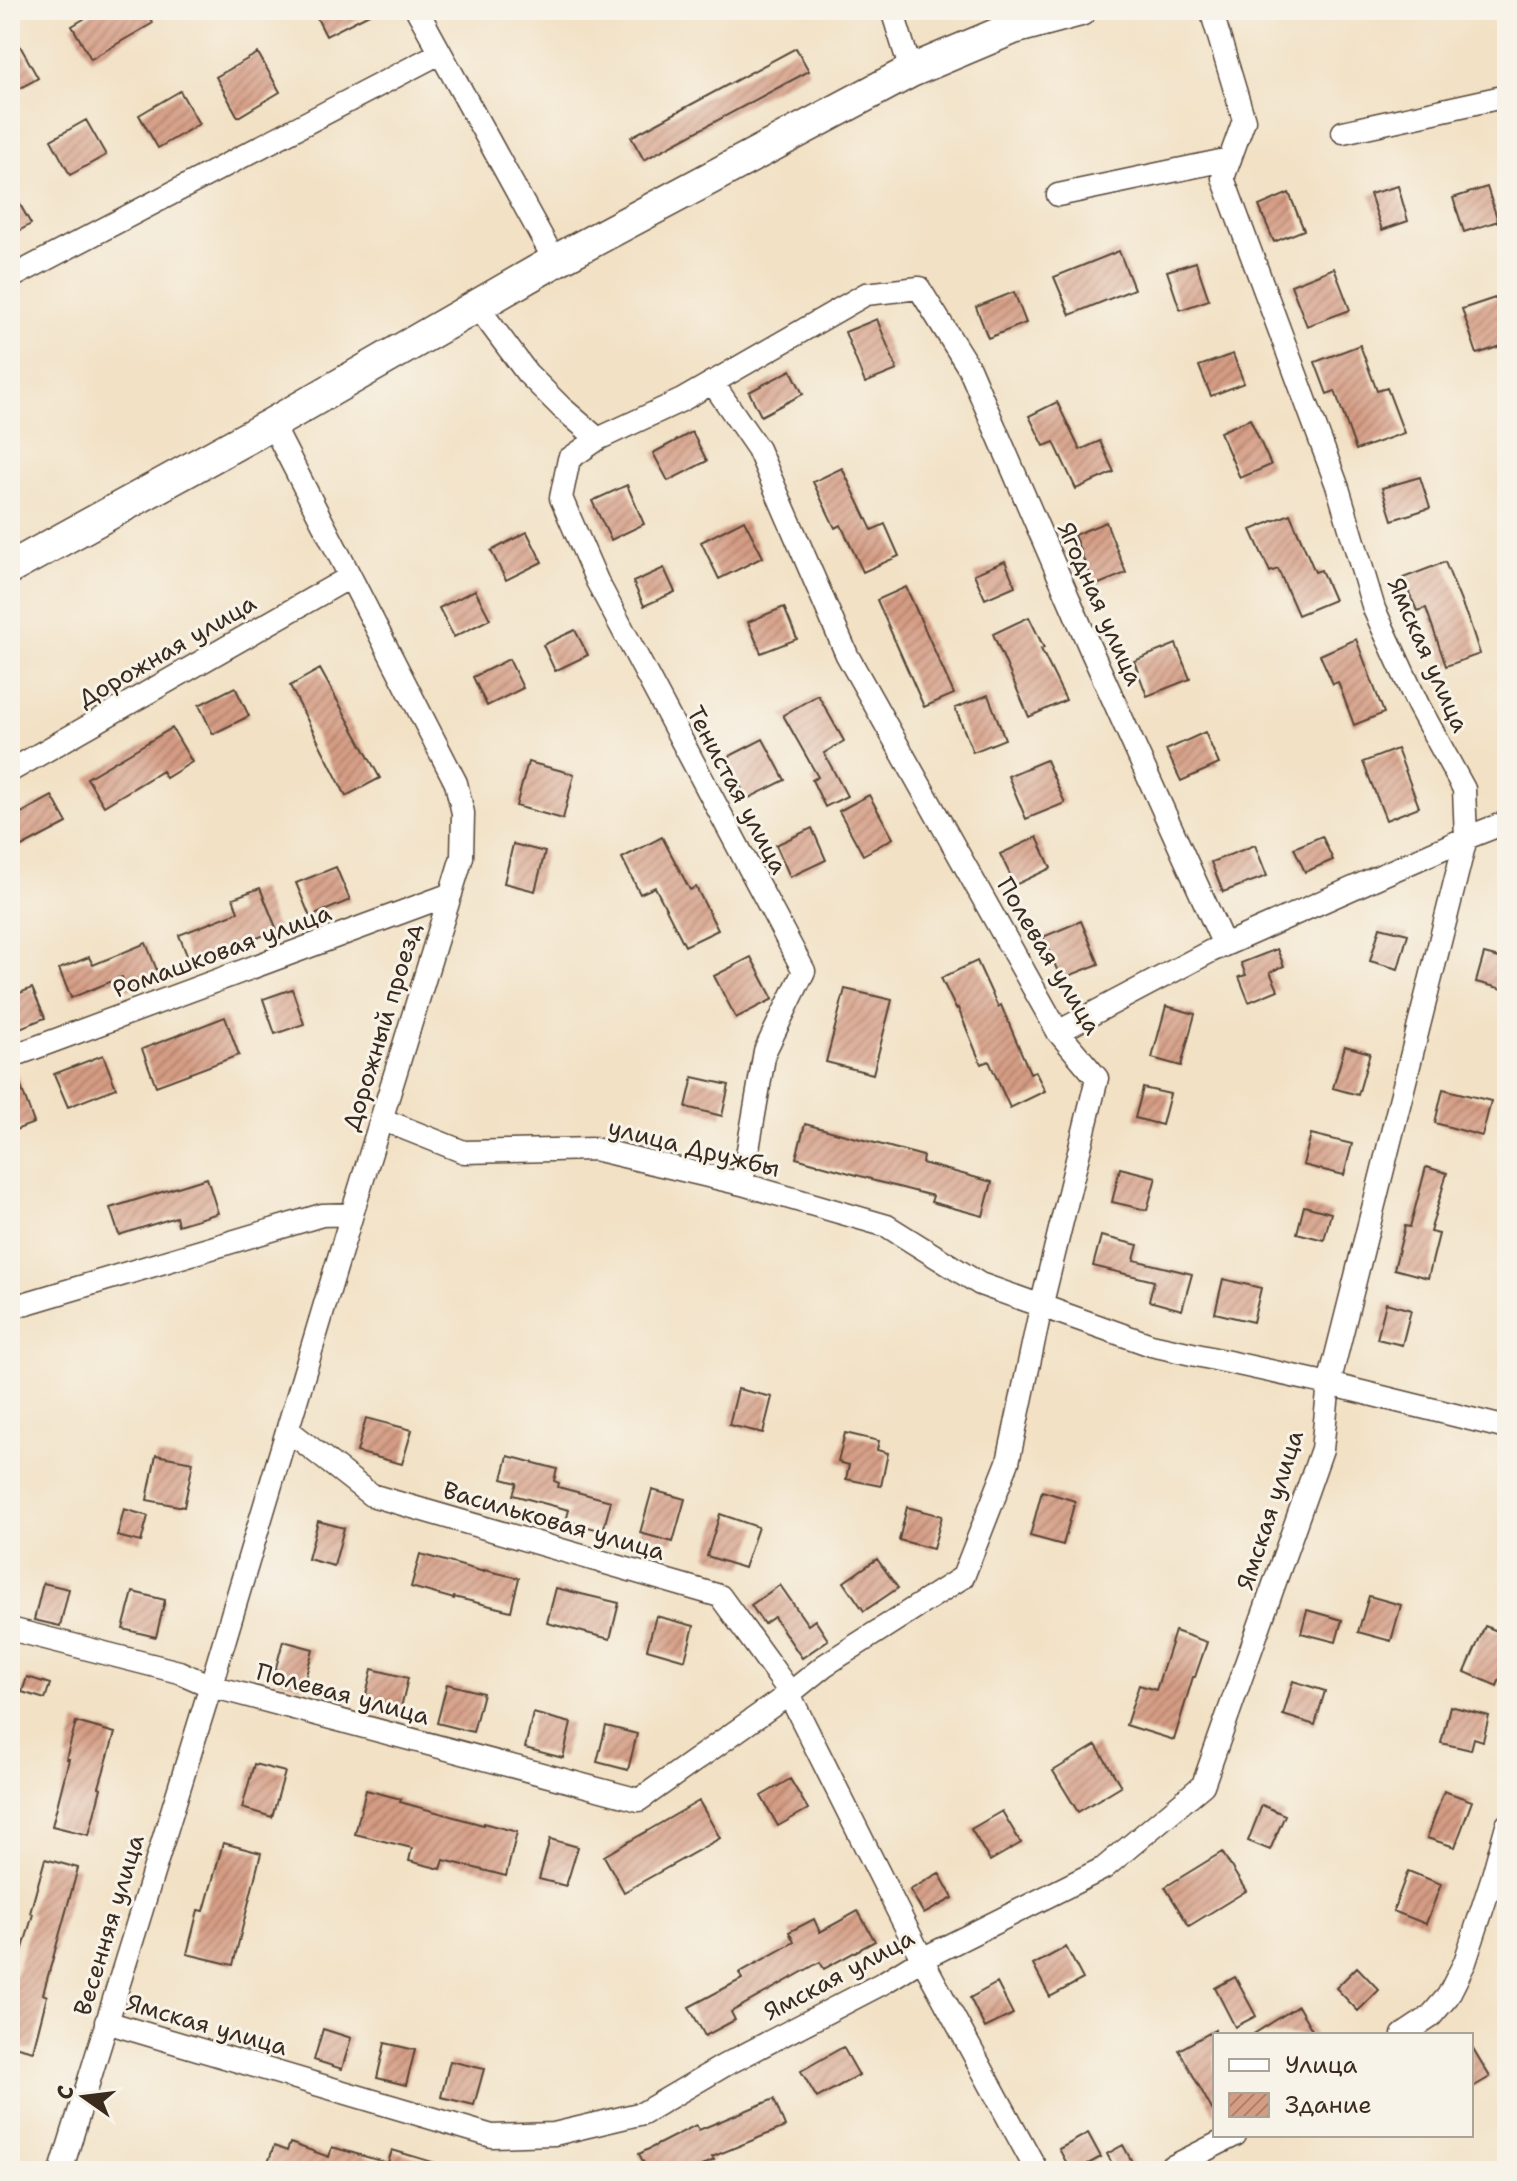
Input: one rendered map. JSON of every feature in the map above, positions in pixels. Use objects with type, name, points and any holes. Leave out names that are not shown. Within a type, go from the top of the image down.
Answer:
[{"type":"main road","points":[[10,568],[272,424],[555,261],[911,71],[1013,28],[1080,10]]},
{"type":"street","points":[[417,10],[555,261]]},
{"type":"street","points":[[892,10],[911,71]]},
{"type":"street","name":"Ямская улица","points":[[106,2022],[492,2136],[554,2134],[643,2113],[922,1959],[1104,1868],[1203,1785],[1322,1449],[1329,1384],[1466,838],[1464,789],[1418,705],[1374,609],[1338,488],[1223,178],[1244,120],[1211,10]]},
{"type":"street","points":[[10,278],[440,53]]},
{"type":"street","points":[[1343,132],[1505,101]]},
{"type":"street","points":[[1058,195],[1230,159]]},
{"type":"street","name":"Ягодная улица","points":[[712,382],[866,294],[919,288],[969,368],[1224,945]]},
{"type":"street","points":[[477,306],[527,373],[598,439],[682,400],[712,382]]},
{"type":"street","name":"Полевая улица","points":[[10,1629],[179,1672],[211,1684],[468,1754],[642,1798],[787,1689],[963,1577],[1008,1462],[1041,1307],[1097,1078],[1058,1032],[847,655],[758,449],[712,382]]},
{"type":"street","name":"Дорожный проезд","points":[[211,1684],[462,857],[463,813],[456,783],[272,424]]},
{"type":"street","name":"Тенистая улица","points":[[598,439],[569,459],[561,498],[597,581],[804,971],[765,1051],[742,1184]]},
{"type":"street","name":"Дорожная улица","points":[[10,771],[350,577]]},
{"type":"street","points":[[1058,1032],[1224,945],[1507,822]]},
{"type":"street","name":"Ромашковая улица","points":[[10,1057],[451,894]]},
{"type":"street","name":"улица Дружбы","points":[[381,1119],[464,1152],[594,1149],[742,1184],[887,1226],[980,1284],[1151,1345],[1329,1384],[1507,1428]]},
{"type":"street","points":[[10,1308],[322,1215],[352,1214]]},
{"type":"street","name":"Васильковая улица","points":[[288,1430],[371,1495],[720,1596],[787,1689],[922,1959],[1037,2171]]},
{"type":"street","name":"Весенняя улица","points":[[61,2171],[211,1684]]},
{"type":"street","points":[[1406,2033],[1430,2017],[1448,1996],[1465,1962],[1507,1825]]},
{"type":"street","points":[[1164,2171],[1231,2137]]},
{"type":"building","points":[[99,10],[145,10],[153,23],[91,59],[72,26]]},
{"type":"building","points":[[313,10],[377,10],[326,36]]},
{"type":"building","points":[[10,28],[38,78],[10,94]]},
{"type":"building","points":[[796,48],[809,71],[644,160],[631,137]]},
{"type":"building","points":[[258,53],[280,92],[238,117],[216,77]]},
{"type":"building","points":[[180,91],[199,124],[158,148],[139,115]]},
{"type":"building","points":[[86,120],[106,155],[70,175],[51,140]]},
{"type":"building","points":[[1398,186],[1408,221],[1382,230],[1370,194]]},
{"type":"building","points":[[10,187],[31,224],[10,236]]},
{"type":"building","points":[[1487,187],[1498,221],[1464,232],[1453,198]]},
{"type":"building","points":[[1289,193],[1304,230],[1274,242],[1259,206]]},
{"type":"building","points":[[1119,251],[1134,289],[1070,315],[1054,277]]},
{"type":"building","points":[[1196,262],[1209,300],[1180,310],[1167,271]]},
{"type":"building","points":[[1334,268],[1350,310],[1307,326],[1291,285]]},
{"type":"building","points":[[1014,292],[1026,323],[988,338],[976,307]]},
{"type":"building","points":[[1507,294],[1507,344],[1477,354],[1462,309]]},
{"type":"building","points":[[877,319],[897,370],[865,383],[845,332]]},
{"type":"building","points":[[1360,345],[1377,391],[1387,388],[1404,433],[1356,450],[1335,391],[1327,394],[1315,362]]},
{"type":"building","points":[[1233,354],[1244,383],[1211,396],[1199,366]]},
{"type":"building","points":[[791,370],[803,394],[761,416],[749,392]]},
{"type":"building","points":[[1057,402],[1080,450],[1100,441],[1114,472],[1076,489],[1054,442],[1044,446],[1029,416]]},
{"type":"building","points":[[1250,419],[1271,465],[1240,478],[1220,432]]},
{"type":"building","points":[[692,432],[707,461],[668,481],[653,453]]},
{"type":"building","points":[[842,468],[872,530],[885,524],[899,556],[863,572],[841,525],[835,528],[813,482]]},
{"type":"building","points":[[1420,477],[1430,508],[1392,520],[1382,488]]},
{"type":"building","points":[[627,485],[644,524],[611,540],[592,501]]},
{"type":"building","points":[[1290,514],[1315,572],[1321,570],[1334,600],[1298,615],[1278,569],[1270,572],[1251,530]]},
{"type":"building","points":[[744,520],[763,557],[719,579],[701,542]]},
{"type":"building","points":[[1106,522],[1126,573],[1094,586],[1074,535]]},
{"type":"building","points":[[527,532],[542,562],[506,580],[491,551]]},
{"type":"building","points":[[1005,561],[1015,586],[985,599],[974,574]]},
{"type":"building","points":[[1445,562],[1480,654],[1446,666],[1426,608],[1417,611],[1403,578]]},
{"type":"building","points":[[664,568],[675,592],[644,606],[633,582]]},
{"type":"building","points":[[906,587],[954,694],[924,707],[877,600]]},
{"type":"building","points":[[475,590],[490,619],[454,637],[439,608]]},
{"type":"building","points":[[784,607],[797,639],[761,653],[748,622]]},
{"type":"building","points":[[1029,617],[1066,700],[1029,717],[993,634]]},
{"type":"building","points":[[575,630],[588,655],[555,671],[543,645]]},
{"type":"building","points":[[1356,639],[1384,713],[1354,725],[1338,682],[1333,684],[1320,655]]},
{"type":"building","points":[[1176,644],[1190,679],[1147,696],[1134,661]]},
{"type":"building","points":[[509,659],[523,688],[487,706],[473,677]]},
{"type":"building","points":[[320,669],[380,778],[346,796],[290,686]]},
{"type":"building","points":[[235,687],[249,716],[213,734],[199,705]]},
{"type":"building","points":[[818,695],[844,741],[824,753],[847,796],[825,807],[812,780],[818,777],[783,715]]},
{"type":"building","points":[[988,695],[1005,739],[973,752],[955,708]]},
{"type":"building","points":[[172,728],[192,762],[166,778],[162,771],[104,806],[87,778]]},
{"type":"building","points":[[1205,732],[1219,764],[1181,781],[1166,750]]},
{"type":"building","points":[[763,739],[785,780],[747,799],[726,758]]},
{"type":"building","points":[[1397,749],[1419,807],[1386,820],[1363,762]]},
{"type":"building","points":[[1046,760],[1065,803],[1026,819],[1008,776]]},
{"type":"building","points":[[528,762],[574,774],[563,819],[516,806]]},
{"type":"building","points":[[869,795],[893,838],[863,855],[839,811]]},
{"type":"building","points":[[52,796],[67,823],[10,853],[10,819]]},
{"type":"building","points":[[812,828],[826,860],[790,877],[776,845]]},
{"type":"building","points":[[1322,836],[1333,860],[1305,872],[1294,848]]},
{"type":"building","points":[[662,837],[690,890],[696,887],[718,930],[685,946],[655,887],[640,894],[622,858]]},
{"type":"building","points":[[1037,837],[1051,868],[1015,885],[1000,854]]},
{"type":"building","points":[[513,844],[545,852],[535,891],[504,883]]},
{"type":"building","points":[[1255,845],[1267,876],[1223,892],[1211,862]]},
{"type":"building","points":[[336,867],[350,900],[310,917],[296,883]]},
{"type":"building","points":[[260,888],[277,930],[192,968],[179,935],[238,912],[233,898]]},
{"type":"building","points":[[1081,921],[1099,964],[1061,979],[1043,937]]},
{"type":"building","points":[[1380,927],[1408,934],[1398,969],[1370,961]]},
{"type":"building","points":[[146,943],[160,978],[128,990],[122,977],[71,998],[59,969],[89,957],[93,965]]},
{"type":"building","points":[[1277,949],[1284,966],[1270,972],[1278,990],[1249,1002],[1239,977],[1246,975],[1241,963]]},
{"type":"building","points":[[1484,954],[1507,960],[1507,990],[1476,982]]},
{"type":"building","points":[[751,957],[773,999],[736,1018],[714,976]]},
{"type":"building","points":[[977,961],[998,1007],[1001,1005],[1030,1073],[1035,1071],[1045,1091],[1010,1108],[989,1061],[981,1064],[958,1008],[941,978]]},
{"type":"building","points":[[32,988],[45,1018],[10,1032],[10,997]]},
{"type":"building","points":[[292,989],[304,1024],[275,1034],[263,999]]},
{"type":"building","points":[[845,989],[892,1000],[873,1074],[826,1062]]},
{"type":"building","points":[[1166,1006],[1195,1014],[1181,1066],[1152,1058]]},
{"type":"building","points":[[225,1017],[239,1055],[156,1086],[142,1049]]},
{"type":"building","points":[[1345,1046],[1370,1053],[1358,1095],[1333,1088]]},
{"type":"building","points":[[103,1055],[116,1088],[68,1107],[54,1074]]},
{"type":"building","points":[[15,1070],[34,1123],[10,1132],[10,1071]]},
{"type":"building","points":[[693,1077],[729,1085],[722,1116],[686,1107]]},
{"type":"building","points":[[1143,1088],[1170,1094],[1162,1125],[1135,1118]]},
{"type":"building","points":[[1443,1089],[1491,1101],[1482,1136],[1435,1123]]},
{"type":"building","points":[[805,1124],[923,1156],[922,1163],[992,1182],[983,1216],[931,1202],[933,1196],[796,1158]]},
{"type":"building","points":[[1311,1134],[1352,1144],[1344,1175],[1303,1165]]},
{"type":"building","points":[[1426,1167],[1447,1173],[1430,1232],[1439,1234],[1428,1278],[1394,1269],[1405,1226],[1410,1227]]},
{"type":"building","points":[[1120,1168],[1156,1177],[1147,1210],[1112,1202]]},
{"type":"building","points":[[207,1178],[218,1213],[178,1225],[176,1217],[119,1235],[110,1208]]},
{"type":"building","points":[[1304,1206],[1331,1213],[1324,1240],[1297,1233]]},
{"type":"building","points":[[1101,1236],[1138,1245],[1134,1260],[1192,1274],[1182,1310],[1149,1301],[1154,1281],[1093,1266]]},
{"type":"building","points":[[1223,1279],[1261,1288],[1253,1322],[1215,1313]]},
{"type":"building","points":[[1386,1303],[1411,1310],[1402,1345],[1377,1339]]},
{"type":"building","points":[[738,1389],[772,1397],[763,1433],[729,1425]]},
{"type":"building","points":[[366,1418],[412,1430],[402,1464],[357,1452]]},
{"type":"building","points":[[845,1433],[879,1441],[877,1450],[888,1453],[881,1486],[846,1479],[849,1465],[838,1462]]},
{"type":"building","points":[[156,1455],[193,1462],[184,1507],[147,1500]]},
{"type":"building","points":[[508,1456],[557,1469],[554,1481],[559,1483],[558,1487],[611,1501],[603,1531],[566,1521],[569,1510],[513,1495],[517,1483],[502,1479]]},
{"type":"building","points":[[652,1490],[685,1499],[673,1542],[640,1533]]},
{"type":"building","points":[[1042,1491],[1075,1501],[1063,1545],[1030,1536]]},
{"type":"building","points":[[907,1507],[942,1516],[933,1549],[899,1540]]},
{"type":"building","points":[[124,1509],[148,1516],[141,1542],[117,1536]]},
{"type":"building","points":[[720,1514],[758,1527],[744,1568],[707,1556]]},
{"type":"building","points":[[318,1521],[344,1528],[334,1566],[308,1559]]},
{"type":"building","points":[[420,1554],[484,1572],[519,1578],[511,1611],[411,1587]]},
{"type":"building","points":[[877,1559],[898,1588],[864,1611],[844,1582]]},
{"type":"building","points":[[43,1583],[69,1589],[60,1626],[34,1620]]},
{"type":"building","points":[[780,1585],[808,1625],[815,1620],[828,1640],[802,1658],[774,1617],[764,1624],[751,1605]]},
{"type":"building","points":[[556,1588],[619,1603],[610,1639],[547,1623]]},
{"type":"building","points":[[133,1592],[165,1600],[156,1637],[123,1629]]},
{"type":"building","points":[[1369,1596],[1401,1605],[1391,1641],[1358,1632]]},
{"type":"building","points":[[1307,1610],[1342,1620],[1336,1642],[1301,1633]]},
{"type":"building","points":[[656,1616],[694,1626],[685,1660],[647,1649]]},
{"type":"building","points":[[1485,1626],[1507,1635],[1507,1663],[1497,1686],[1465,1672]]},
{"type":"building","points":[[1175,1631],[1207,1642],[1174,1740],[1126,1725],[1139,1685],[1156,1690]]},
{"type":"building","points":[[283,1641],[313,1649],[303,1687],[273,1679]]},
{"type":"building","points":[[372,1669],[408,1678],[400,1712],[364,1703]]},
{"type":"building","points":[[27,1677],[50,1684],[45,1699],[22,1692]]},
{"type":"building","points":[[1293,1681],[1325,1691],[1315,1725],[1283,1715]]},
{"type":"building","points":[[447,1684],[483,1693],[473,1732],[437,1723]]},
{"type":"building","points":[[1450,1706],[1489,1716],[1483,1741],[1474,1738],[1471,1750],[1441,1743]]},
{"type":"building","points":[[533,1713],[571,1723],[563,1758],[525,1748]]},
{"type":"building","points":[[76,1722],[115,1733],[89,1835],[52,1826]]},
{"type":"building","points":[[606,1726],[637,1734],[628,1770],[597,1762]]},
{"type":"building","points":[[1096,1745],[1121,1786],[1078,1812],[1053,1771]]},
{"type":"building","points":[[254,1764],[285,1772],[272,1817],[242,1808]]},
{"type":"building","points":[[790,1779],[808,1809],[778,1826],[761,1796]]},
{"type":"building","points":[[366,1790],[401,1799],[400,1802],[517,1832],[506,1876],[444,1860],[441,1869],[409,1861],[412,1848],[355,1834]]},
{"type":"building","points":[[1444,1791],[1472,1801],[1455,1847],[1427,1838]]},
{"type":"building","points":[[699,1801],[720,1838],[624,1892],[604,1856]]},
{"type":"building","points":[[1262,1805],[1285,1815],[1270,1850],[1248,1841]]},
{"type":"building","points":[[1002,1811],[1021,1843],[990,1861],[971,1829]]},
{"type":"building","points":[[550,1839],[578,1847],[566,1886],[539,1879]]},
{"type":"building","points":[[223,1843],[261,1853],[233,1965],[187,1954],[198,1910],[204,1911]]},
{"type":"building","points":[[1222,1852],[1246,1891],[1189,1926],[1165,1887]]},
{"type":"building","points":[[45,1859],[78,1868],[43,1994],[47,1996],[33,2051],[10,2045],[10,1993]]},
{"type":"building","points":[[1408,1871],[1441,1884],[1426,1924],[1393,1911]]},
{"type":"building","points":[[939,1873],[953,1898],[924,1914],[910,1890]]},
{"type":"building","points":[[858,1911],[875,1941],[824,1969],[820,1962],[731,2012],[735,2020],[705,2036],[689,2007],[742,1979],[739,1973],[794,1942],[789,1932],[814,1919],[820,1932]]},
{"type":"building","points":[[1066,1947],[1083,1979],[1050,1997],[1033,1965]]},
{"type":"building","points":[[1357,1967],[1379,1990],[1358,2011],[1336,1988]]},
{"type":"building","points":[[1235,1977],[1256,2016],[1235,2027],[1215,1988]]},
{"type":"building","points":[[997,1983],[1013,2014],[985,2028],[970,1998]]},
{"type":"building","points":[[1298,2006],[1314,2033],[1255,2033]]},
{"type":"building","points":[[323,2029],[351,2038],[342,2069],[314,2060]]},
{"type":"building","points":[[1215,2030],[1213,2111],[1179,2050]]},
{"type":"building","points":[[385,2043],[415,2050],[406,2085],[377,2078]]},
{"type":"building","points":[[843,2047],[859,2075],[817,2098],[801,2071]]},
{"type":"building","points":[[1473,2048],[1490,2077],[1473,2087]]},
{"type":"building","points":[[450,2061],[484,2069],[474,2105],[441,2097]]},
{"type":"building","points":[[774,2099],[785,2127],[712,2157],[714,2160],[691,2171],[648,2171],[639,2154],[696,2125],[699,2130]]},
{"type":"building","points":[[1088,2133],[1101,2157],[1071,2171],[1059,2149]]},
{"type":"building","points":[[290,2143],[329,2157],[332,2147],[388,2163],[392,2150],[449,2167],[449,2171],[265,2171],[274,2146],[287,2151]]},
{"type":"building","points":[[1123,2145],[1137,2171],[1116,2171],[1107,2154]]}]
